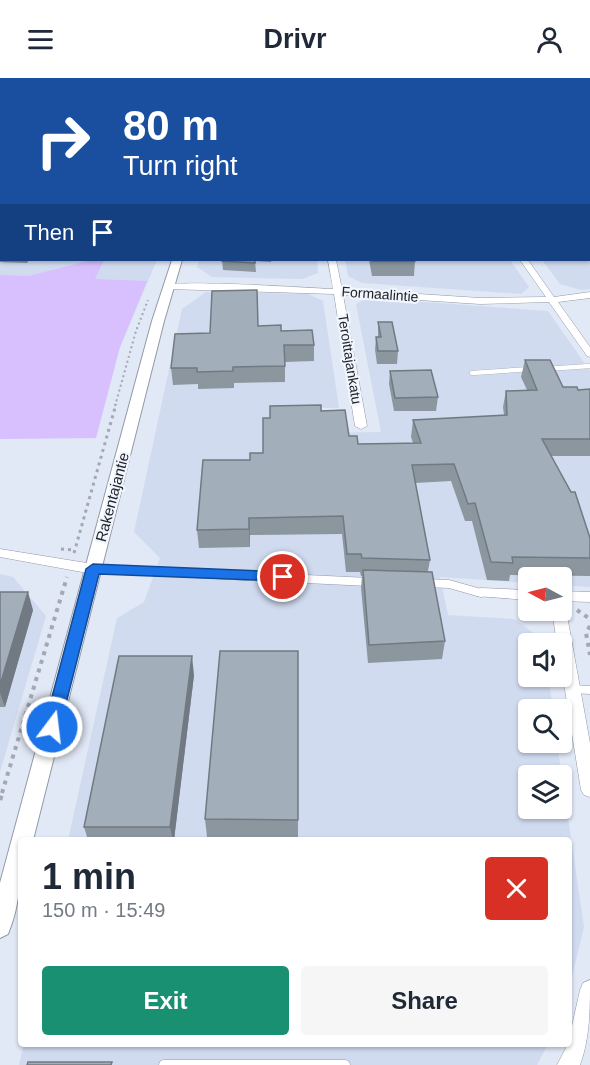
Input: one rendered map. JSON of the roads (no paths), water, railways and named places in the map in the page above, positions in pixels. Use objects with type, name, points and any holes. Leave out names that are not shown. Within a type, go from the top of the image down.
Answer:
[{"type":"street","name":"Rakentajantie","points":[[23,837],[177,261]]},
{"type":"street","name":"Teroittajankatu","points":[[332,261],[361,426]]},
{"type":"street","points":[[525,261],[590,354]]},
{"type":"street","name":"Formaalintie","points":[[169,286],[266,287],[493,302],[554,301],[590,296]]},
{"type":"street","points":[[0,553],[93,569]]},
{"type":"street","points":[[481,594],[518,595]]},
{"type":"street","points":[[572,596],[590,597]]},
{"type":"street","points":[[561,621],[590,790]]},
{"type":"street","points":[[0,926],[18,857]]},
{"type":"street","points":[[568,1065],[576,1050],[590,990]]},
{"type":"lane","points":[[472,373],[590,366]]},
{"type":"lane","points":[[93,569],[381,583]]},
{"type":"lane","points":[[415,583],[449,584],[481,594]]},
{"type":"lane","points":[[572,689],[590,690]]},
{"type":"lane","points":[[164,1065],[345,1065]]}]
